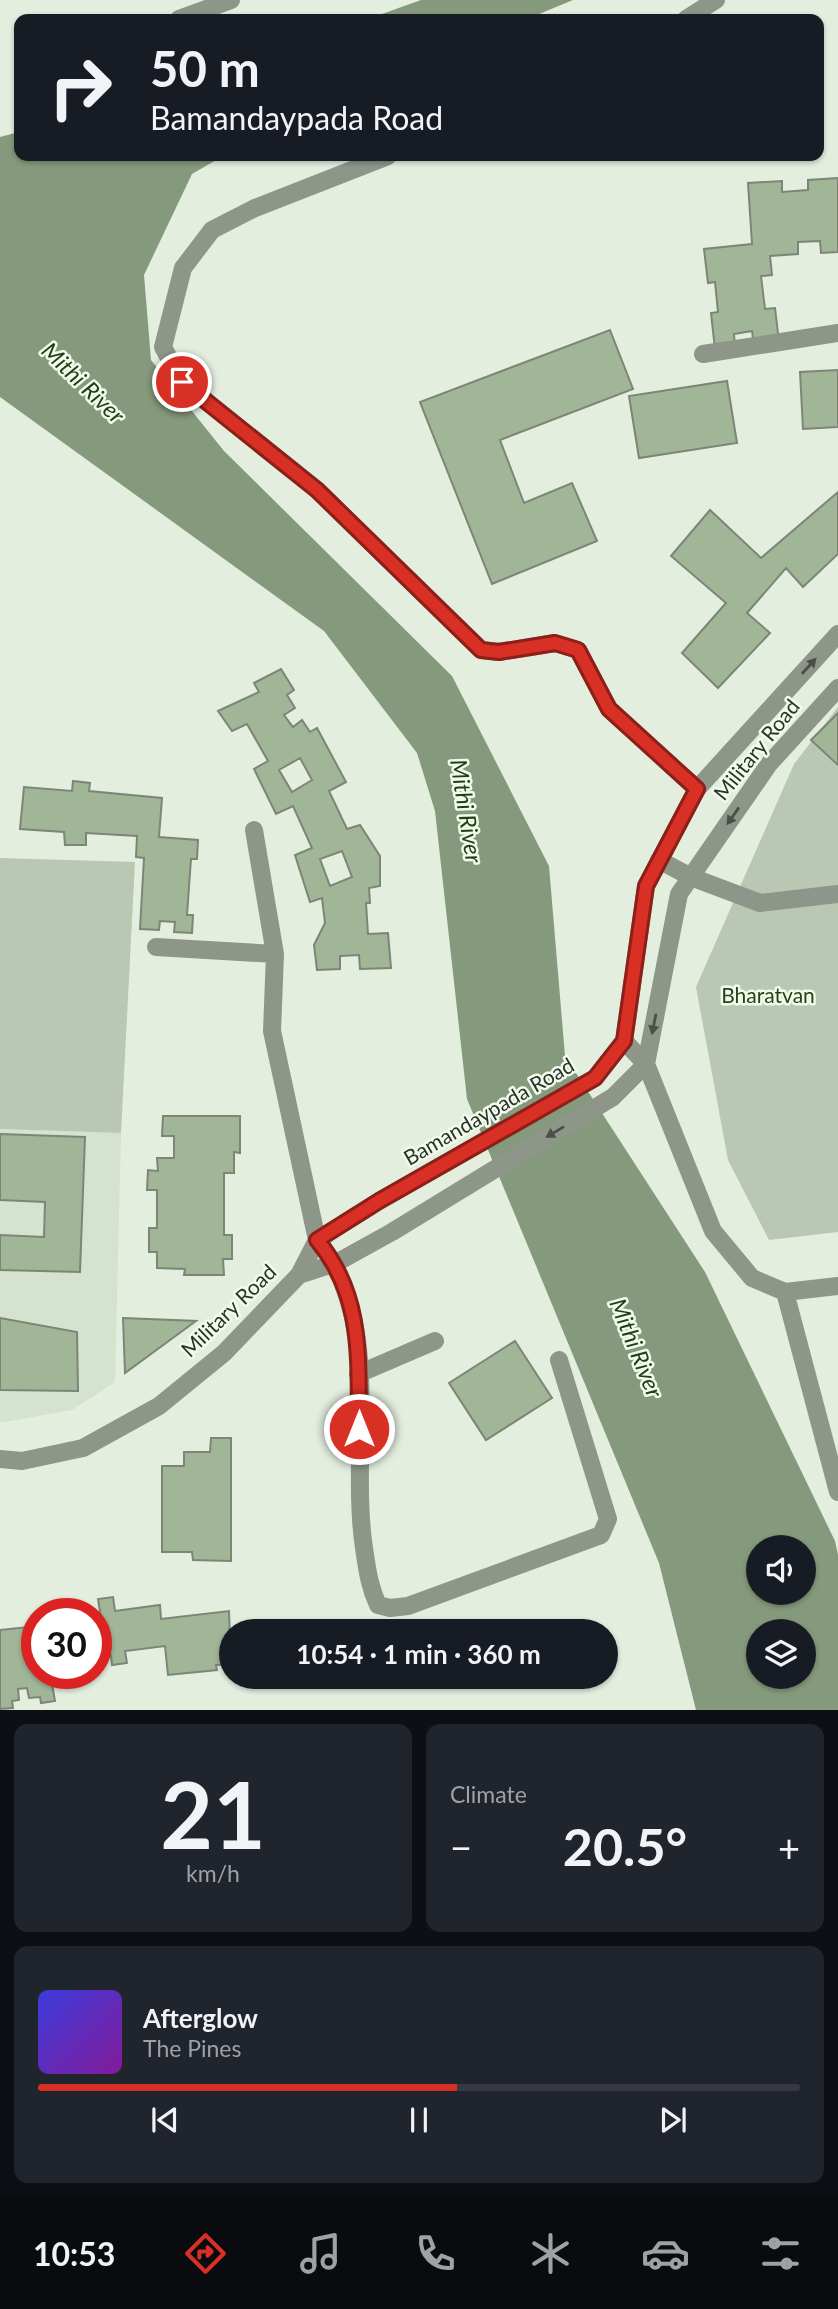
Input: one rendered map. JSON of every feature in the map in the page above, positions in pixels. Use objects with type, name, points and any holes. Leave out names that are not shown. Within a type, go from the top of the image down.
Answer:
[{"type":"street","points":[[193,14],[231,0]]},
{"type":"street","points":[[694,14],[716,0]]},
{"type":"street","points":[[375,161],[255,208],[212,230],[183,268],[163,347],[182,382],[317,490],[481,650],[499,652],[555,643],[578,650],[609,709],[697,789]]},
{"type":"street","points":[[703,354],[838,334]]},
{"type":"street","points":[[838,634],[697,789],[659,860],[646,886],[624,1041],[646,1064],[713,1230],[752,1278],[785,1292],[838,1286]]},
{"type":"street","name":"Military Road","points":[[0,1458],[22,1461],[83,1447],[159,1406],[224,1353],[299,1275],[336,1263],[392,1232],[613,1097],[646,1064],[680,894],[769,764],[838,688]]},
{"type":"street","points":[[254,830],[275,954],[272,1031],[317,1240],[336,1263],[358,1334],[359,1512],[371,1590],[378,1605],[390,1608],[408,1606],[601,1535],[608,1519],[606,1510],[559,1360]]},
{"type":"street","points":[[659,860],[691,877],[760,903],[838,894]]},
{"type":"street","points":[[156,947],[275,954]]},
{"type":"street","name":"Bamandaypada Road","points":[[317,1240],[379,1201],[595,1078],[624,1041]]},
{"type":"street","points":[[299,1275],[317,1240]]},
{"type":"street","points":[[785,1292],[838,1492]]},
{"type":"street","points":[[358,1374],[435,1342]]},
{"type":"shaded area","points":[[0,1129],[121,1133],[115,1382],[72,1410],[5,1422],[0,1422]]},
{"type":"green space","name":"Bharatvan","points":[[838,707],[838,1232],[769,1240],[728,1160],[696,987],[794,764]]},
{"type":"green space","points":[[0,858],[135,862],[121,1133],[0,1129]]},
{"type":"water","points":[[421,0],[573,0],[539,14],[382,14]]},
{"type":"water","name":"Mithi River","points":[[14,133],[14,161],[214,161],[192,174],[144,275],[151,360],[224,451],[452,676],[549,866],[565,1056],[705,1272],[835,1541],[838,1555],[838,1710],[696,1710],[659,1563],[467,1099],[435,811],[417,753],[324,631],[0,397],[0,137]]},
{"type":"building","points":[[838,178],[838,252],[821,253],[820,241],[798,242],[798,254],[770,256],[772,275],[761,276],[765,309],[775,308],[779,342],[754,345],[752,331],[734,334],[735,347],[715,349],[711,313],[718,312],[715,282],[708,283],[704,249],[752,244],[748,183],[782,181],[782,192],[808,190],[808,180]]},
{"type":"building","points":[[610,330],[633,389],[500,440],[524,503],[572,483],[597,541],[492,584],[420,402]]},
{"type":"building","points":[[838,370],[838,427],[803,429],[800,372]]},
{"type":"building","points":[[727,381],[737,443],[639,458],[629,396]]},
{"type":"building","points":[[838,492],[838,554],[803,587],[786,568],[747,613],[770,633],[718,688],[682,653],[726,603],[671,556],[710,510],[761,558]]},
{"type":"building","points":[[281,669],[294,690],[287,695],[295,708],[284,715],[293,727],[302,720],[310,732],[317,728],[346,782],[329,791],[347,829],[360,825],[380,856],[380,886],[369,888],[370,903],[366,903],[368,934],[388,933],[391,968],[360,969],[359,955],[340,956],[340,969],[317,970],[314,945],[325,923],[322,898],[310,902],[295,855],[312,848],[293,806],[276,814],[254,769],[268,761],[247,724],[232,731],[218,711],[259,692],[254,683]],"holes":[[[300,758],[312,780],[292,792],[279,770]],[[342,851],[352,877],[330,886],[320,859]]]},
{"type":"building","points":[[838,713],[838,765],[811,740]]},
{"type":"building","points":[[73,781],[90,783],[89,791],[162,798],[159,837],[198,840],[197,859],[191,859],[187,915],[193,915],[192,933],[174,932],[175,922],[160,921],[159,930],[140,929],[144,858],[136,857],[137,836],[86,833],[86,845],[65,845],[64,832],[20,829],[24,787],[72,791]]},
{"type":"building","points":[[163,1116],[240,1116],[240,1153],[234,1152],[234,1173],[224,1173],[224,1235],[232,1235],[232,1259],[223,1259],[224,1275],[184,1275],[185,1269],[157,1268],[157,1252],[149,1252],[149,1228],[157,1228],[157,1190],[147,1190],[148,1170],[158,1171],[157,1158],[174,1158],[174,1136],[162,1136]]},
{"type":"building","points":[[0,1134],[85,1137],[80,1272],[0,1270],[0,1235],[44,1237],[45,1202],[0,1200]]},
{"type":"building","points":[[0,1318],[77,1332],[78,1391],[0,1390]]},
{"type":"building","points":[[123,1318],[196,1321],[125,1373]]},
{"type":"building","points":[[515,1341],[552,1398],[486,1440],[449,1383]]},
{"type":"building","points":[[211,1438],[231,1438],[231,1561],[193,1560],[192,1552],[162,1552],[162,1466],[184,1466],[184,1452],[210,1452]]},
{"type":"building","points":[[113,1597],[115,1611],[160,1605],[161,1619],[229,1611],[229,1619],[219,1619],[217,1670],[168,1675],[165,1646],[125,1651],[127,1663],[112,1665],[112,1598],[106,1598]]},
{"type":"building","points":[[21,1628],[21,1689],[18,1689],[19,1700],[12,1701],[13,1708],[0,1709],[0,1630]]},
{"type":"building","points":[[27,1689],[53,1689],[55,1701],[41,1703],[40,1697],[29,1698]]},
{"type":"route","points":[[182,382],[317,490],[481,650],[499,652],[555,643],[578,650],[592,671],[609,709],[697,789],[646,886],[624,1041],[595,1078],[379,1201],[317,1240],[336,1263],[358,1334],[359,1429]]}]
